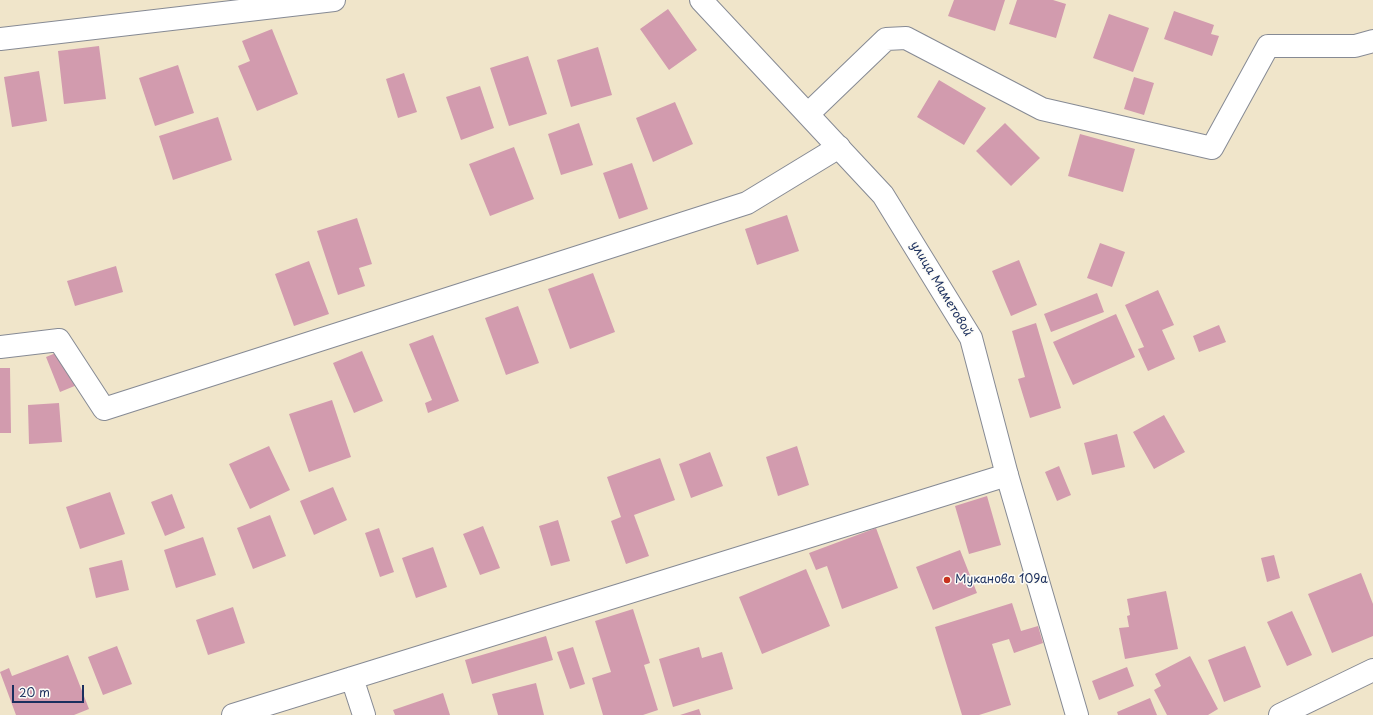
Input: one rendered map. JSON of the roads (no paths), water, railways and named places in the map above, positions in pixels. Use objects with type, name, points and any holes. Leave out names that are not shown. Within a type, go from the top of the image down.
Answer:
[{"type":"street","points":[[0,39],[334,0]]},
{"type":"street","name":"улица Маметовой","points":[[701,0],[883,195],[971,338],[1007,475],[1077,715]]},
{"type":"street","points":[[808,114],[886,39],[906,38],[1042,109],[1212,148],[1268,46],[1355,46],[1373,41]]},
{"type":"street","points":[[0,347],[59,340],[104,409],[747,203],[839,147]]},
{"type":"street","points":[[233,715],[1007,475]]},
{"type":"street","points":[[1280,715],[1373,670]]},
{"type":"street","points":[[352,678],[364,715]]},
{"type":"place","name":"Муканова 109а","points":[[947,580]]}]
